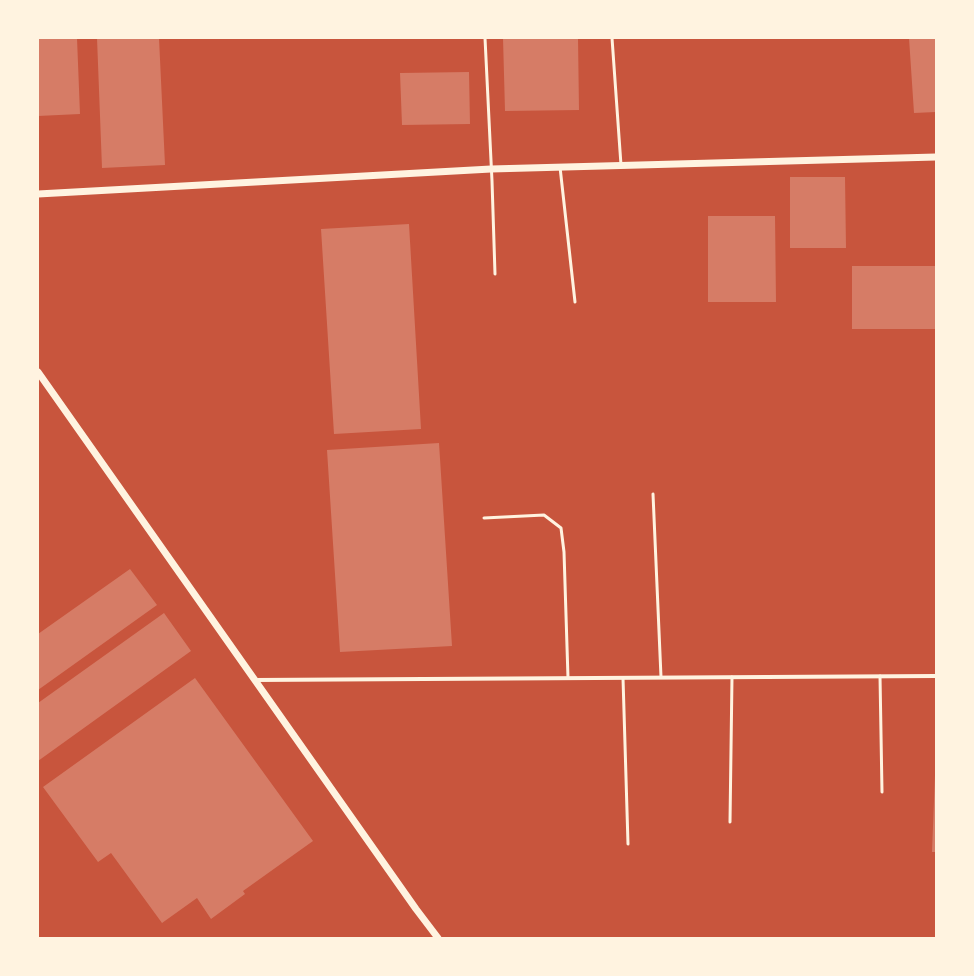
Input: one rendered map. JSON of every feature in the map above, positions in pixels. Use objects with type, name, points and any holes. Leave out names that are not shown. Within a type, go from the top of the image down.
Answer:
[{"type":"street","points":[[38,194],[492,169],[936,157]]},
{"type":"street","points":[[38,372],[254,680],[438,938]]},
{"type":"street","points":[[254,680],[936,676]]},
{"type":"lane","points":[[485,38],[492,169],[495,274]]},
{"type":"lane","points":[[612,38],[621,165]]},
{"type":"lane","points":[[560,167],[575,302]]},
{"type":"lane","points":[[653,494],[661,677]]},
{"type":"lane","points":[[484,518],[544,515],[561,528],[564,552],[568,678]]},
{"type":"lane","points":[[880,676],[882,792]]},
{"type":"lane","points":[[730,822],[732,677]]},
{"type":"lane","points":[[623,678],[628,844]]},
{"type":"building","points":[[38,38],[77,38],[80,114],[38,116]]},
{"type":"building","points":[[97,38],[159,38],[165,165],[102,168]]},
{"type":"building","points":[[503,38],[578,38],[579,110],[505,111]]},
{"type":"building","points":[[909,38],[936,38],[936,112],[914,113]]},
{"type":"building","points":[[469,72],[470,124],[402,125],[400,73]]},
{"type":"building","points":[[790,177],[845,177],[846,248],[790,248]]},
{"type":"building","points":[[708,216],[775,216],[776,302],[708,302]]},
{"type":"building","points":[[409,224],[421,429],[334,434],[321,229]]},
{"type":"building","points":[[852,266],[936,266],[936,329],[852,329]]},
{"type":"building","points":[[439,443],[452,646],[340,652],[327,450]]},
{"type":"building","points":[[130,569],[157,605],[38,690],[38,634]]},
{"type":"building","points":[[164,613],[191,651],[38,761],[38,703]]},
{"type":"building","points":[[195,678],[313,841],[243,891],[245,894],[211,919],[197,898],[162,923],[111,853],[98,862],[43,787]]},
{"type":"building","points":[[935,775],[936,852],[932,852]]}]
